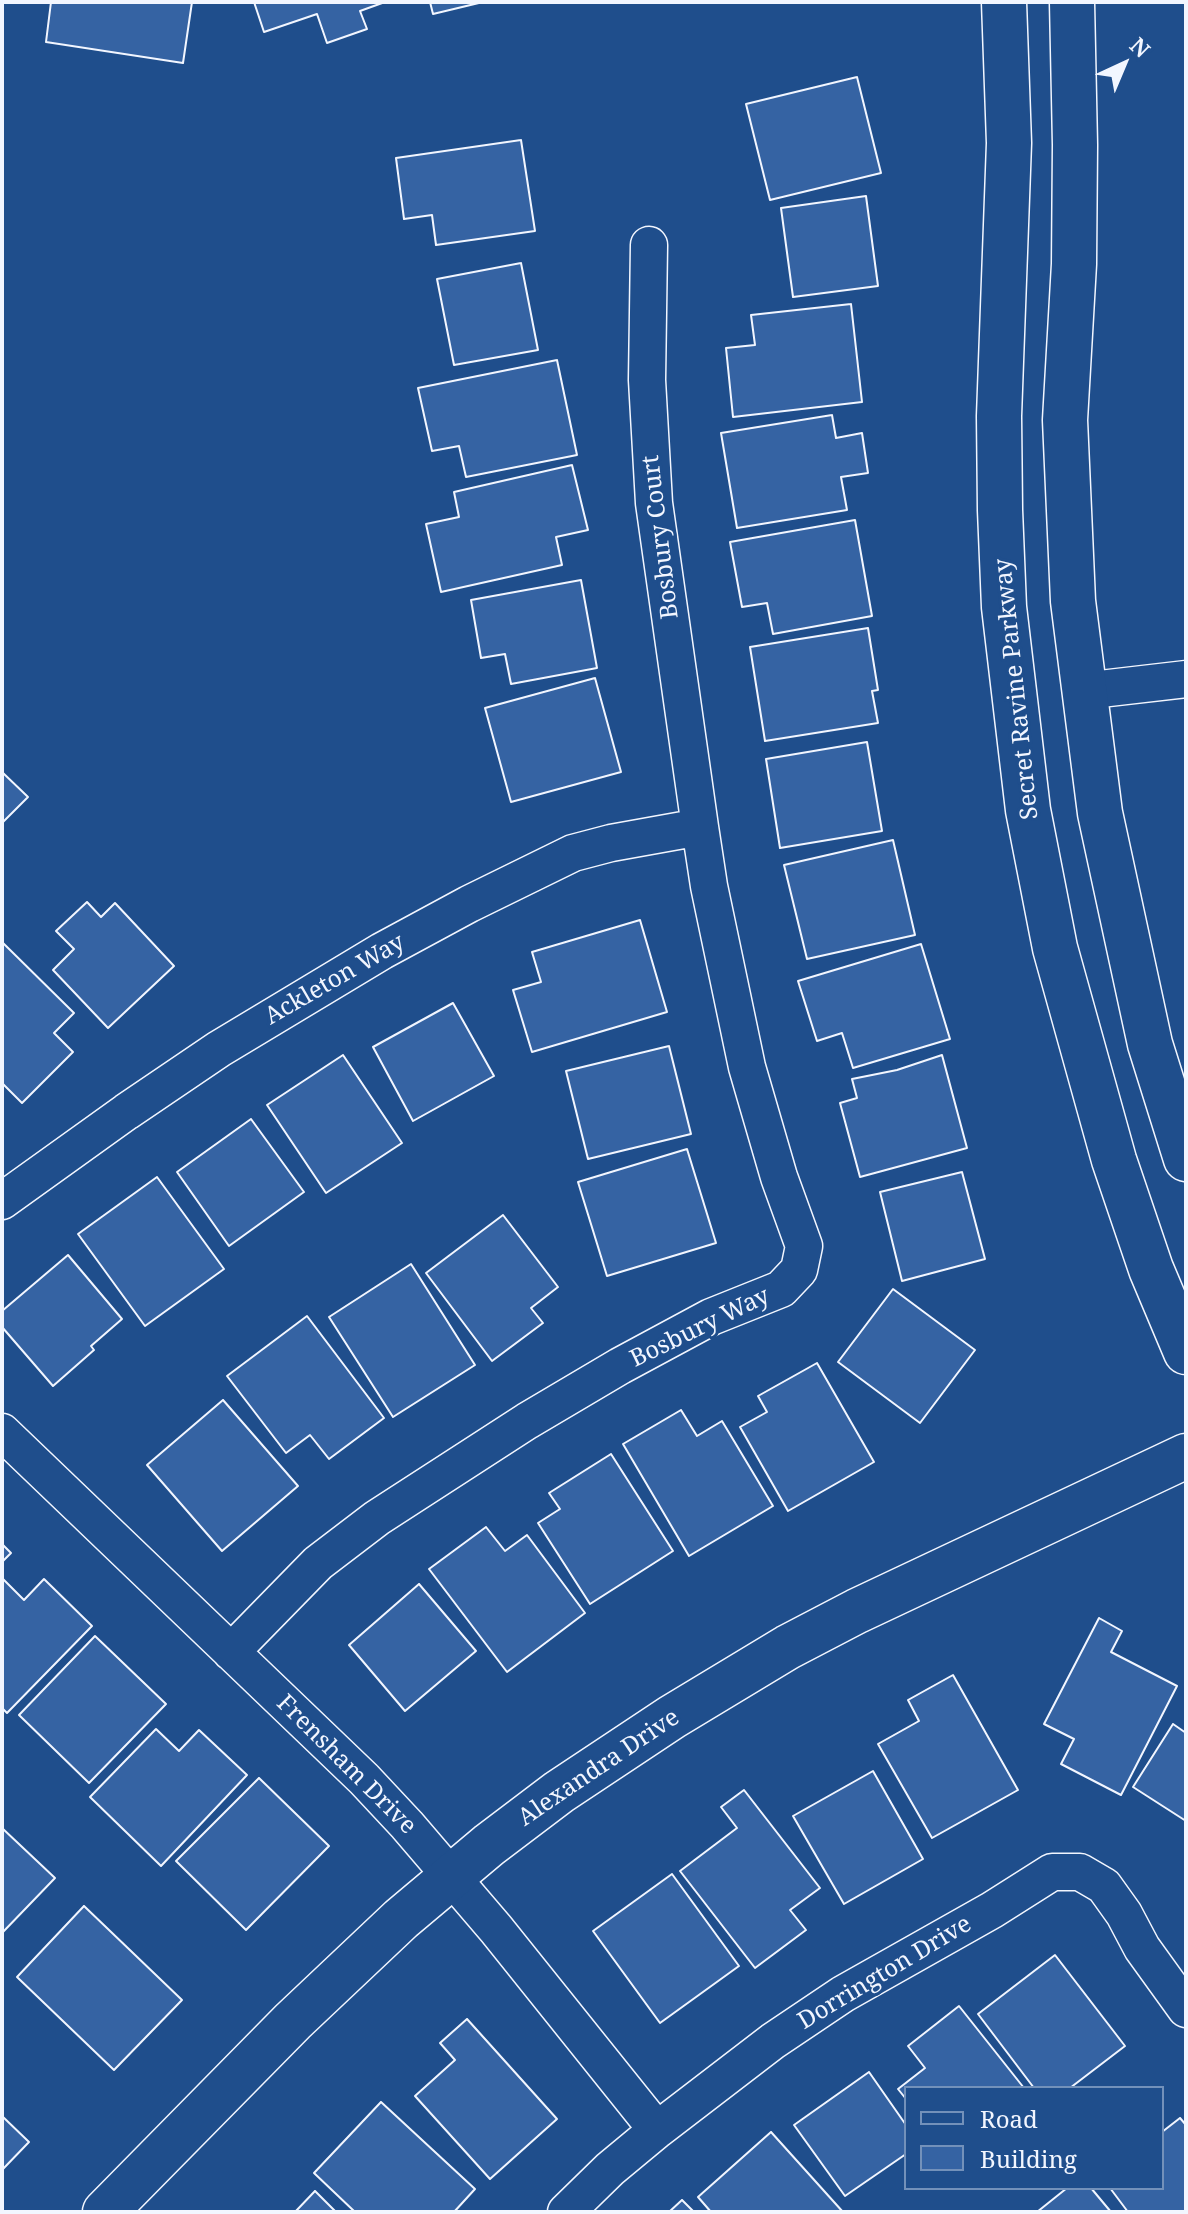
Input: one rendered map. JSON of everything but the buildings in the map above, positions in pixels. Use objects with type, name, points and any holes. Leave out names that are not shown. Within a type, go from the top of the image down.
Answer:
[{"type":"main road","name":"Secret Ravine Parkway","points":[[1004,2],[1009,143],[999,416],[1000,510],[1004,607],[1028,810],[1063,978],[1114,1160],[1151,1269],[1186,1352]]},
{"type":"main road","points":[[1072,2],[1074,264],[1065,420],[1073,601],[1100,813],[1150,1044],[1186,1159]]},
{"type":"main road","points":[[1014,699],[1083,691]]},
{"type":"main road","name":"Alexandra Drive","points":[[105,2212],[293,2021],[452,1875],[559,1792],[672,1717],[788,1647],[857,1611],[1186,1456]]},
{"type":"street","name":"Bosbury Court","points":[[649,245],[647,380],[654,503],[700,827]]},
{"type":"street","points":[[1083,691],[1186,679]]},
{"type":"street","name":"Ackleton Way","points":[[2,1201],[219,1049],[469,904],[573,853],[700,827]]},
{"type":"street","name":"Bosbury Way","points":[[231,1652],[318,1563],[377,1518],[607,1373],[711,1317],[781,1289],[799,1270],[804,1246],[779,1177],[747,1067],[700,827]]},
{"type":"street","name":"Frensham Drive","points":[[2,1432],[364,1779],[452,1875],[657,2130]]},
{"type":"street","name":"Dorrington Drive","points":[[566,2212],[610,2169],[657,2130],[773,2041],[843,1994],[992,1910],[1052,1872],[1080,1872],[1104,1886],[1124,1914],[1142,1948],[1186,2009]]}]
